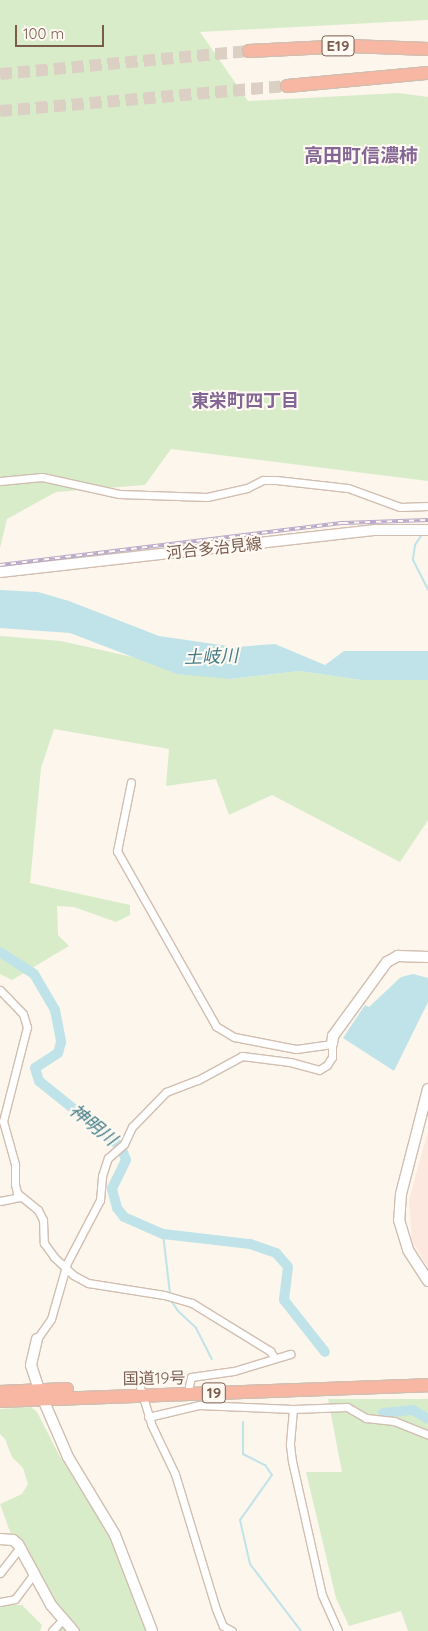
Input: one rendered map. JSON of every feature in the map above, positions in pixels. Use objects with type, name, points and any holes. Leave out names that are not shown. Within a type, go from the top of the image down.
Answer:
[{"type":"highway","name":"E19","points":[[249,51],[334,46],[428,49]]},
{"type":"highway","name":"E19","points":[[287,86],[428,74]]},
{"type":"highway","name":"国道19号","points":[[141,1390],[189,1386],[428,1378]]},
{"type":"highway","name":"国道19号","points":[[0,1392],[41,1394],[141,1390],[428,1385]]},
{"type":"highway","name":"国道19号","points":[[0,1401],[41,1394]]},
{"type":"street","points":[[0,481],[42,477],[119,494],[207,497],[247,488],[263,480],[276,480],[348,488],[400,507],[428,506]]},
{"type":"street","name":"河合多治見線","points":[[0,572],[376,530],[428,530]]},
{"type":"street","points":[[131,782],[117,851],[216,1026],[234,1038],[296,1049],[332,1044]]},
{"type":"street","points":[[152,1631],[115,1534],[68,1457],[41,1394],[31,1365],[37,1339],[51,1318],[66,1269],[100,1200],[102,1176],[108,1158],[124,1144],[132,1127],[166,1092],[198,1080],[242,1056],[290,1062],[318,1070],[332,1057],[333,1036],[387,962],[398,956],[428,957]]},
{"type":"street","points":[[0,990],[26,1021],[4,1121],[15,1164],[15,1184],[20,1196],[38,1210],[43,1220],[44,1243],[66,1269],[88,1283],[164,1295],[192,1303],[263,1346],[274,1357]]},
{"type":"street","points":[[428,1089],[403,1187],[399,1220],[408,1250],[428,1281]]},
{"type":"street","points":[[0,1201],[20,1196]]},
{"type":"street","points":[[189,1386],[190,1377],[249,1368],[274,1357],[290,1354]]},
{"type":"street","points":[[141,1390],[148,1417],[175,1474],[216,1609],[223,1626],[232,1631]]},
{"type":"street","points":[[148,1417],[199,1405],[293,1410],[346,1407],[366,1418],[394,1421],[428,1435]]},
{"type":"street","points":[[293,1410],[290,1445],[292,1461],[307,1518],[322,1595],[338,1631]]},
{"type":"street","points":[[0,1539],[13,1540],[20,1547],[34,1574],[63,1619],[74,1631]]},
{"type":"street","points":[[0,1573],[20,1547]]},
{"type":"street","points":[[0,1602],[15,1599],[34,1574]]},
{"type":"street","points":[[52,1631],[63,1619]]},
{"type":"shaded area","points":[[428,1131],[428,1267],[412,1242],[409,1200]]},
{"type":"green space","points":[[0,0],[428,0],[428,20],[200,32],[248,101],[399,93],[428,97],[428,481],[171,449],[145,485],[56,492],[7,519],[0,548]]},
{"type":"green space","points":[[0,636],[61,641],[230,679],[300,671],[361,680],[428,675],[428,820],[400,862],[272,795],[229,815],[216,779],[166,786],[169,749],[54,729],[41,768],[30,883],[130,905],[130,915],[116,922],[74,907],[57,906],[58,935],[69,946],[12,980],[0,974]]},
{"type":"green space","points":[[328,1399],[428,1399],[428,1631],[408,1631],[401,1611],[349,1626],[336,1598],[306,1472],[342,1472]]},
{"type":"green space","points":[[31,1407],[37,1412],[59,1455],[109,1535],[146,1631],[52,1631],[63,1619],[13,1540],[0,1504],[22,1494],[28,1484],[23,1468],[12,1457],[5,1439],[0,1434],[0,1409]]},
{"type":"green space","points":[[0,1604],[22,1605],[42,1625],[40,1631],[0,1631]]},
{"type":"water","name":"土岐川","points":[[0,590],[38,592],[69,601],[159,636],[235,647],[275,644],[325,665],[344,651],[428,651],[428,680],[361,680],[300,671],[230,679],[177,674],[70,633],[0,628]]},
{"type":"water","points":[[413,974],[428,978],[428,1002],[394,1071],[343,1038],[365,1005],[369,1007],[401,977]]},
{"type":"waterway","points":[[423,533],[415,545],[413,560],[428,590]]},
{"type":"waterway","name":"神明川","points":[[0,952],[34,974],[55,1010],[61,1042],[58,1053],[35,1068],[39,1081],[121,1147],[126,1160],[112,1189],[117,1208],[124,1217],[163,1234],[250,1244],[276,1253],[288,1267],[284,1300],[325,1352]]},
{"type":"waterway","points":[[163,1234],[170,1294]]},
{"type":"waterway","points":[[170,1299],[178,1311],[196,1328],[212,1359]]},
{"type":"waterway","name":"神明川","points":[[383,1413],[413,1410],[428,1419]]},
{"type":"waterway","points":[[243,1422],[243,1454],[265,1465],[272,1475],[240,1520],[250,1564],[301,1631]]},
{"type":"tunnel","points":[[0,74],[249,51]]},
{"type":"tunnel","points":[[0,111],[287,86]]},
{"type":"railway","points":[[0,565],[343,523],[428,520]]},
{"type":"district","name":"高田町信濃柿","points":[[361,156]]},
{"type":"district","name":"東栄町四丁目","points":[[245,401]]}]
